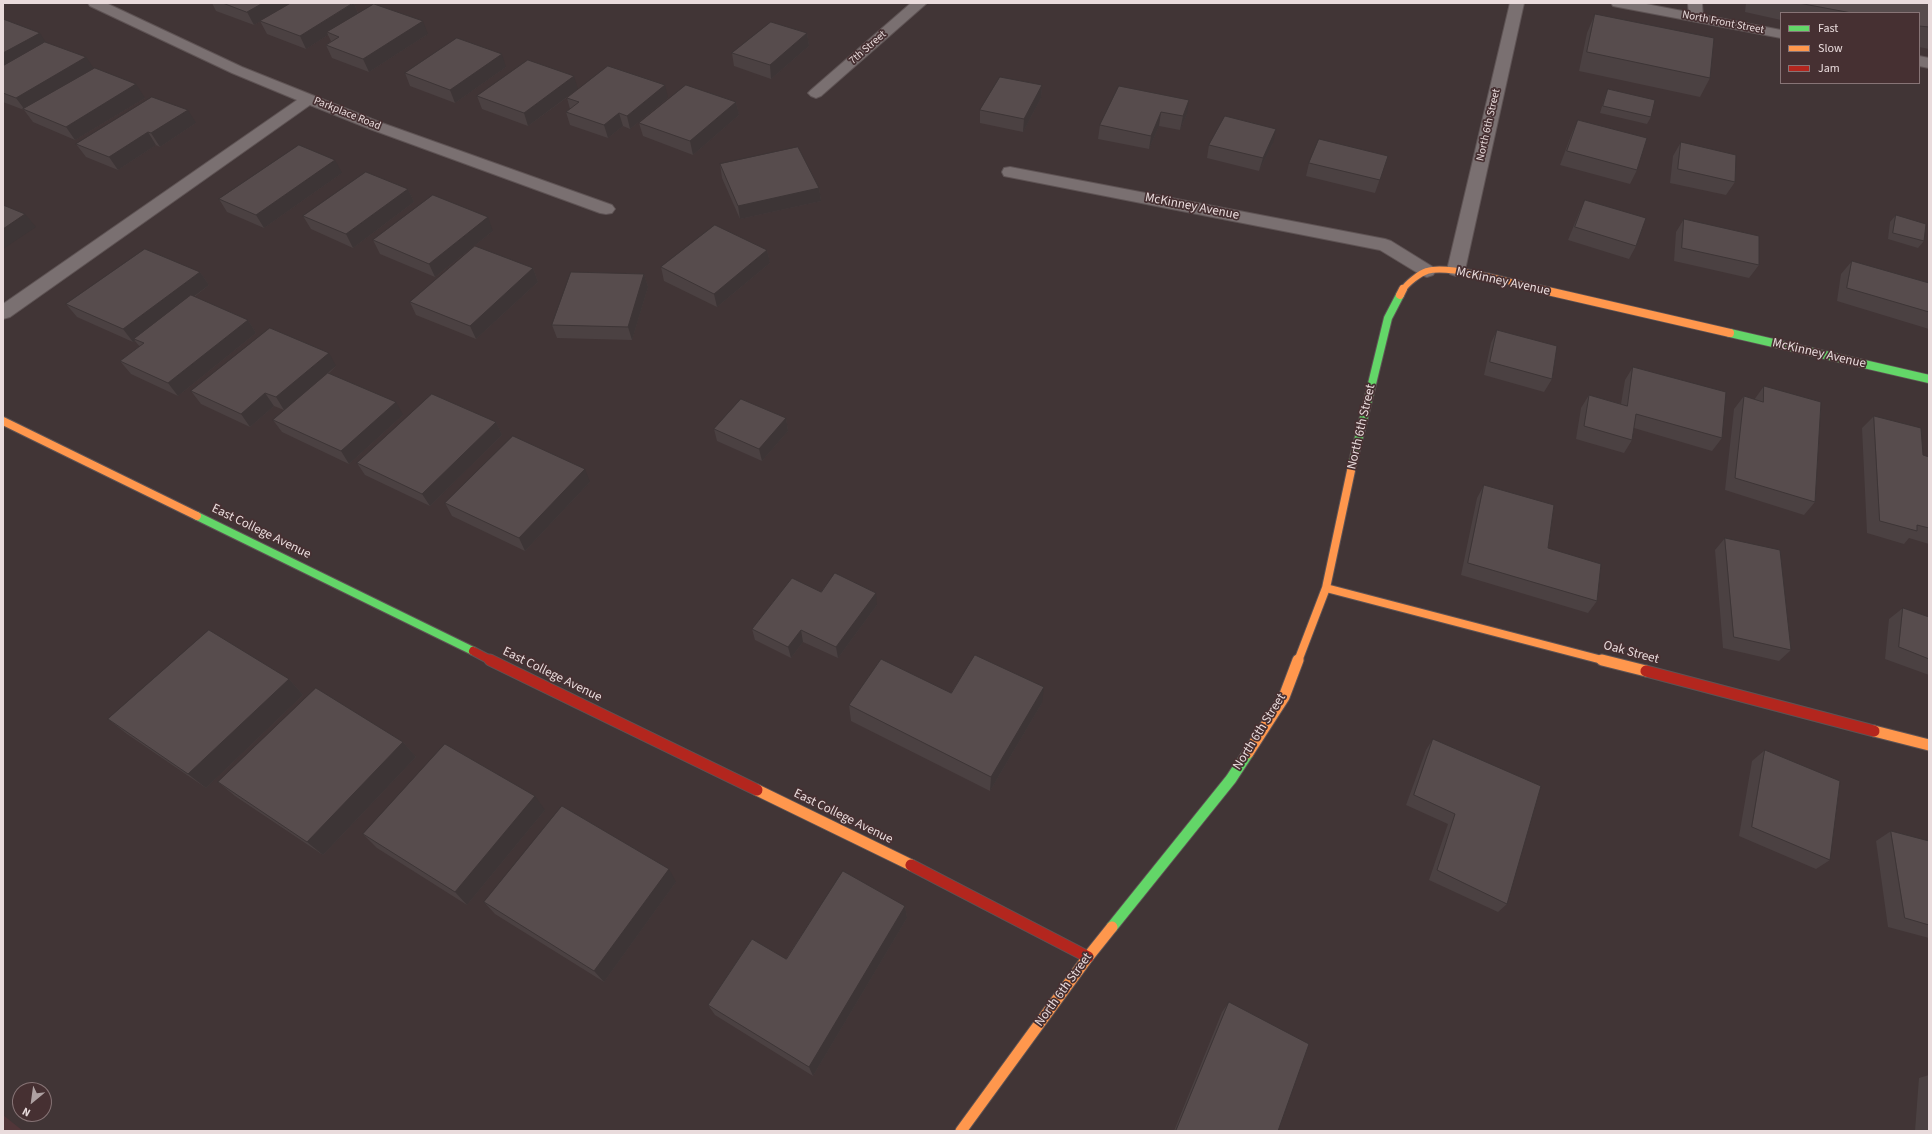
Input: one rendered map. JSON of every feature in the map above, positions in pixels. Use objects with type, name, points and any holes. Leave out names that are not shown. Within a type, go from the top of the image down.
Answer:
[{"type":"street","name":"Parkplace Road","points":[[95,3],[237,70],[376,126],[606,209]]},
{"type":"street","name":"7th Street","points":[[816,92],[920,3]]},
{"type":"street","name":"North 6th Street","points":[[1456,270],[1517,3]]},
{"type":"street","name":"North Front Street","points":[[1618,3],[1780,34]]},
{"type":"street","points":[[1695,3],[1696,18]]},
{"type":"street","points":[[3,313],[309,99]]},
{"type":"street","name":"McKinney Avenue","points":[[1010,172],[1385,245],[1427,272],[1456,270],[1929,379]]},
{"type":"street","name":"North 6th Street","points":[[961,1131],[1088,957],[1232,778],[1284,698],[1326,588],[1357,441],[1388,318],[1405,286],[1427,272]]},
{"type":"street","name":"East College Avenue","points":[[3,421],[915,867],[1088,957]]},
{"type":"street","name":"Oak Street","points":[[1326,588],[1929,744]]},
{"type":"shaded area","points":[[3,1115],[23,1131],[3,1131]]},
{"type":"building","points":[[223,3],[263,3],[247,12]]},
{"type":"building","points":[[291,3],[353,3],[300,36],[260,21]]},
{"type":"building","points":[[1799,3],[1929,3],[1929,27],[1920,26],[1920,12],[1847,12]]},
{"type":"building","points":[[374,4],[423,21],[363,59],[326,45],[339,37],[327,32]]},
{"type":"building","points":[[1595,14],[1714,38],[1710,78],[1587,52]]},
{"type":"building","points":[[3,19],[40,33],[3,53]]},
{"type":"building","points":[[771,22],[807,33],[770,65],[732,53]]},
{"type":"building","points":[[457,38],[502,54],[450,90],[405,73]]},
{"type":"building","points":[[45,42],[86,57],[16,98],[3,93],[3,66]]},
{"type":"building","points":[[528,60],[574,76],[524,113],[477,96]]},
{"type":"building","points":[[608,66],[665,85],[627,116],[619,113],[604,125],[566,112],[579,102],[567,98]]},
{"type":"building","points":[[95,68],[136,84],[66,127],[23,109]]},
{"type":"building","points":[[1000,77],[1042,85],[1024,119],[980,110]]},
{"type":"building","points":[[686,85],[736,102],[690,141],[639,123]]},
{"type":"building","points":[[1119,86],[1189,100],[1183,116],[1161,112],[1151,136],[1100,125]]},
{"type":"building","points":[[1608,89],[1655,100],[1651,117],[1603,106]]},
{"type":"building","points":[[152,97],[188,110],[151,133],[148,132],[109,157],[76,144]]},
{"type":"building","points":[[1225,116],[1276,129],[1263,158],[1209,145]]},
{"type":"building","points":[[1578,120],[1647,138],[1637,170],[1567,151]]},
{"type":"building","points":[[1319,139],[1388,156],[1380,180],[1309,163]]},
{"type":"building","points":[[1681,142],[1736,155],[1735,182],[1678,169]]},
{"type":"building","points":[[299,145],[335,160],[256,215],[219,199]]},
{"type":"building","points":[[798,147],[819,188],[738,206],[720,164]]},
{"type":"building","points":[[366,172],[408,189],[346,234],[303,216]]},
{"type":"building","points":[[433,195],[488,217],[429,264],[373,240]]},
{"type":"building","points":[[1585,200],[1646,218],[1636,246],[1575,227]]},
{"type":"building","points":[[3,205],[25,214],[3,229]]},
{"type":"building","points":[[1896,215],[1926,224],[1924,241],[1893,233]]},
{"type":"building","points":[[1684,219],[1759,236],[1759,265],[1682,248]]},
{"type":"building","points":[[715,225],[767,250],[714,294],[661,267]]},
{"type":"building","points":[[475,246],[533,268],[470,326],[410,302]]},
{"type":"building","points":[[145,249],[200,272],[123,329],[66,304]]},
{"type":"building","points":[[1852,261],[1929,283],[1929,312],[1847,288]]},
{"type":"building","points":[[571,272],[644,274],[628,327],[552,325]]},
{"type":"building","points":[[191,295],[248,320],[168,383],[120,361],[144,343],[134,339]]},
{"type":"building","points":[[270,328],[329,353],[276,397],[265,393],[241,414],[191,391]]},
{"type":"building","points":[[1497,330],[1557,346],[1552,379],[1490,362]]},
{"type":"building","points":[[1633,367],[1726,392],[1722,438],[1636,414],[1632,440],[1584,426],[1589,395],[1627,406]]},
{"type":"building","points":[[328,373],[396,402],[341,451],[273,420]]},
{"type":"building","points":[[1764,386],[1821,402],[1815,502],[1735,478],[1744,396],[1763,402]]},
{"type":"building","points":[[432,394],[496,422],[422,494],[357,463]]},
{"type":"building","points":[[741,399],[786,418],[759,449],[714,429]]},
{"type":"building","points":[[1874,416],[1921,428],[1923,455],[1929,457],[1929,528],[1917,525],[1917,531],[1880,521]]},
{"type":"building","points":[[513,436],[585,469],[519,538],[445,503]]},
{"type":"building","points":[[1484,485],[1554,505],[1548,548],[1601,564],[1597,601],[1468,563]]},
{"type":"building","points":[[1725,538],[1780,550],[1791,650],[1734,637]]},
{"type":"building","points":[[835,573],[876,593],[836,647],[801,630],[788,647],[752,629],[792,578],[821,592]]},
{"type":"building","points":[[1903,608],[1929,617],[1929,659],[1899,647]]},
{"type":"building","points":[[209,630],[289,679],[188,774],[108,719]]},
{"type":"building","points":[[975,655],[1044,687],[991,777],[849,705],[881,659],[951,693]]},
{"type":"building","points":[[316,688],[403,742],[307,842],[218,782]]},
{"type":"building","points":[[1433,739],[1541,786],[1507,904],[1437,870],[1455,814],[1414,795]]},
{"type":"building","points":[[445,744],[535,796],[455,892],[363,834]]},
{"type":"building","points":[[1765,750],[1840,781],[1830,860],[1752,827]]},
{"type":"building","points":[[562,806],[669,869],[594,971],[484,902]]},
{"type":"building","points":[[1891,831],[1929,841],[1929,925],[1905,918]]},
{"type":"building","points":[[843,871],[905,906],[809,1067],[708,1005],[752,939],[786,959]]},
{"type":"building","points":[[1229,1002],[1309,1044],[1278,1131],[1176,1131]]},
{"type":"traffic: fast","points":[[1352,466],[1388,318],[1400,295]]},
{"type":"traffic: fast","points":[[1730,333],[1929,379]]},
{"type":"traffic: fast","points":[[197,516],[473,651]]},
{"type":"traffic: fast","points":[[1112,927],[1231,779],[1248,753]]},
{"type":"traffic: slow","points":[[1400,295],[1405,286],[1427,271],[1456,270],[1730,333]]},
{"type":"traffic: slow","points":[[3,421],[197,516]]},
{"type":"traffic: slow","points":[[1248,753],[1284,697],[1326,588],[1352,466]]},
{"type":"traffic: slow","points":[[1326,588],[1646,671]]},
{"type":"traffic: slow","points":[[1874,731],[1929,745]]},
{"type":"traffic: slow","points":[[757,790],[911,865]]},
{"type":"traffic: slow","points":[[961,1131],[1088,957],[1112,927]]},
{"type":"traffic: jam","points":[[473,651],[757,790]]},
{"type":"traffic: jam","points":[[1646,671],[1874,731]]},
{"type":"traffic: jam","points":[[911,865],[1088,957]]}]
